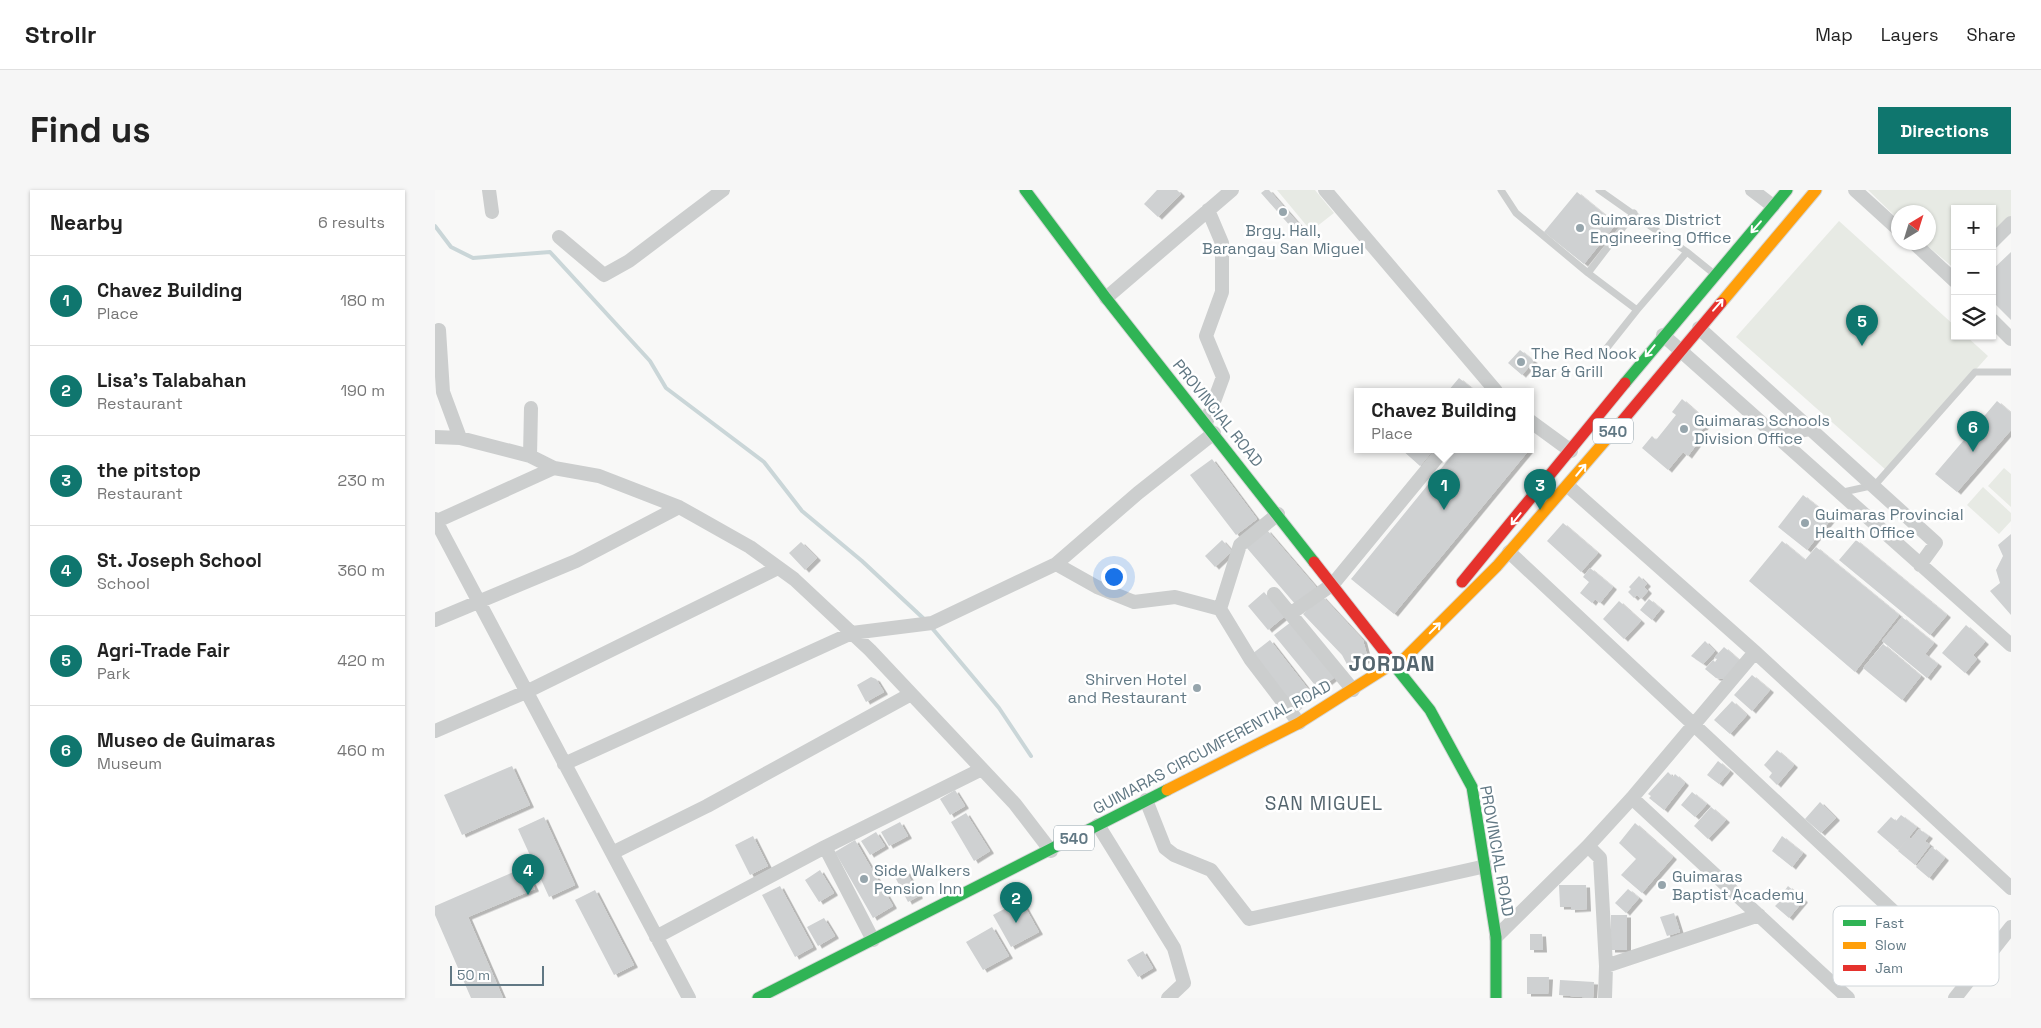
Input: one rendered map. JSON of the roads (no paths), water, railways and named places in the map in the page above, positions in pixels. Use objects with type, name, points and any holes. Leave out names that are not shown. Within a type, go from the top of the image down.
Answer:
[{"type":"main road","name":"PROVINCIAL ROAD","points":[[1025,190],[1106,298],[1396,661],[1430,710],[1472,787],[1496,937],[1496,998]]},
{"type":"main road","name":"540","points":[[1396,661],[1509,552],[1568,486],[1699,328],[1724,281],[1773,206],[1787,190]]},
{"type":"main road","name":"540","points":[[1396,661],[1571,451],[1663,336],[1724,281],[1816,190]]},
{"type":"main road","points":[[1631,374],[1648,388]]},
{"type":"main road","name":"GUIMARAS CIRCUMFERENTIAL ROAD","points":[[758,998],[1051,851],[1146,800],[1299,723],[1383,669],[1382,661],[1396,661]]},
{"type":"street","points":[[489,190],[492,212]]},
{"type":"street","points":[[1106,298],[1232,190]]},
{"type":"street","points":[[1325,190],[1491,388]]},
{"type":"street","points":[[1752,190],[1773,206]]},
{"type":"street","points":[[1855,190],[1891,223]]},
{"type":"street","points":[[559,237],[604,275],[629,261],[716,192]]},
{"type":"street","points":[[564,764],[852,633],[932,623],[1055,564],[1138,493],[1210,428],[1223,377],[1206,336],[1222,292],[1222,243],[1208,210]]},
{"type":"street","points":[[1996,238],[2011,223]]},
{"type":"street","points":[[1922,250],[1951,277]]},
{"type":"street","points":[[1996,324],[2011,339]]},
{"type":"street","points":[[1699,328],[1875,485],[1936,543],[1920,565]]},
{"type":"street","points":[[439,330],[443,392],[460,438]]},
{"type":"street","points":[[1663,336],[2011,646]]},
{"type":"street","points":[[530,456],[531,408]]},
{"type":"street","points":[[1534,424],[1571,451]]},
{"type":"street","points":[[1774,435],[1810,429]]},
{"type":"street","points":[[435,437],[460,438],[530,456],[554,468],[599,476],[679,507],[750,547],[779,568],[852,633],[1015,804],[1051,851]]},
{"type":"street","points":[[1290,614],[1333,584],[1441,453]]},
{"type":"street","points":[[554,468],[435,521],[689,998]]},
{"type":"street","points":[[1568,486],[1755,652],[2011,888]]},
{"type":"street","points":[[435,620],[575,561],[679,507]]},
{"type":"street","points":[[1219,608],[1240,545],[1278,514]]},
{"type":"street","points":[[1509,552],[1887,906]]},
{"type":"street","points":[[1055,564],[1097,587],[1134,602],[1175,597],[1219,608],[1251,660],[1299,723]]},
{"type":"street","points":[[435,730],[526,692],[779,568]]},
{"type":"street","points":[[1274,594],[1353,690]]},
{"type":"street","points":[[1496,937],[1588,846],[1632,798],[1755,652]]},
{"type":"street","points":[[612,854],[707,806],[911,694]]},
{"type":"street","points":[[656,937],[825,848],[982,769]]},
{"type":"street","points":[[1632,798],[1833,984]]},
{"type":"street","points":[[1146,800],[1165,848],[1174,855],[1211,870],[1249,919],[1485,866]]},
{"type":"street","points":[[1098,825],[1174,948],[1184,983],[1168,998]]},
{"type":"street","points":[[1588,846],[1600,858],[1607,966],[1605,998]]},
{"type":"street","points":[[825,848],[873,940]]},
{"type":"street","points":[[1607,966],[1759,915]]},
{"type":"street","points":[[1999,942],[2011,928]]},
{"type":"street","points":[[784,985],[791,998]]},
{"type":"street","points":[[1835,986],[1848,998]]},
{"type":"street","points":[[1955,998],[1963,986]]},
{"type":"lane","points":[[1501,190],[1516,213],[1588,273],[1637,310]]},
{"type":"lane","points":[[1599,190],[1634,213],[1724,281]]},
{"type":"lane","points":[[1588,273],[1634,213]]},
{"type":"lane","points":[[1602,354],[1687,252]]},
{"type":"lane","points":[[1839,493],[1875,485],[1975,372],[2011,372]]},
{"type":"waterway","points":[[435,226],[451,247],[473,258],[550,252],[650,361],[666,388],[764,462],[802,511],[862,561],[923,618]]},
{"type":"waterway","points":[[932,628],[999,708],[1031,756]]},
{"type":"place","name":"Brgy. Hall, Barangay San Miguel","points":[[1283,212]]},
{"type":"place","name":"Guimaras District Engineering Office","points":[[1580,228]]},
{"type":"place","name":"Agri-Trade Fair","points":[[1862,346]]},
{"type":"place","name":"The Red Nook Bar & Grill","points":[[1521,362]]},
{"type":"place","name":"Guimaras Schools Division Office","points":[[1684,429]]},
{"type":"place","name":"Museo de Guimaras","points":[[1973,452]]},
{"type":"place","name":"Chavez Building","points":[[1444,510]]},
{"type":"place","name":"the pitstop","points":[[1540,510]]},
{"type":"place","name":"Guimaras Provincial Health Office","points":[[1805,523]]},
{"type":"place","name":"Shirven Hotel and Restaurant","points":[[1197,688]]},
{"type":"place","name":"Side Walkers Pension Inn","points":[[864,879]]},
{"type":"place","name":"Guimaras Baptist Academy","points":[[1662,885]]},
{"type":"place","name":"St. Joseph School","points":[[528,895]]},
{"type":"place","name":"Lisa's Talabahan","points":[[1016,923]]},
{"type":"district","name":"JORDAN","points":[[1392,663]]},
{"type":"district","name":"SAN MIGUEL","points":[[1324,803]]}]
